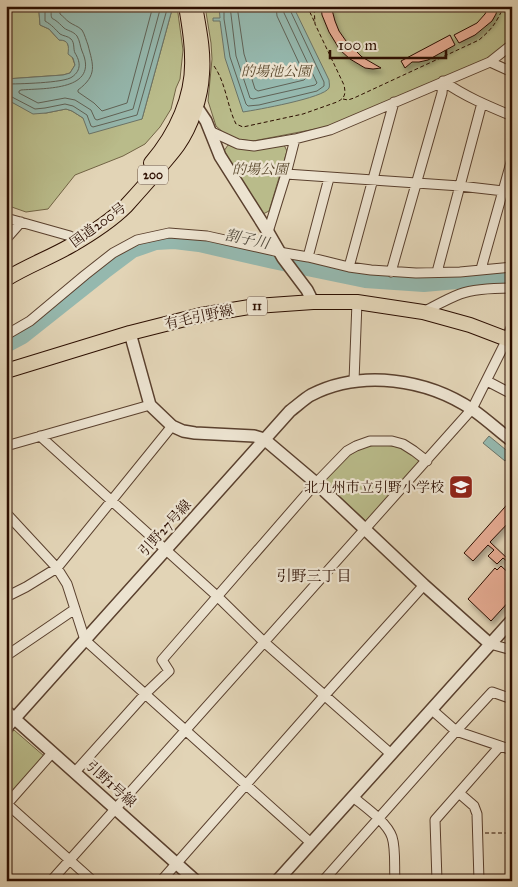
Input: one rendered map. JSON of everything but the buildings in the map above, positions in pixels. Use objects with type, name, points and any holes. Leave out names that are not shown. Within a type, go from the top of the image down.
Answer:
[{"type":"main road","name":"国道200号","points":[[6,279],[20,270],[70,246],[101,226],[124,208],[177,146],[186,131],[191,105],[193,58],[186,6]]},
{"type":"main road","name":"国道200号","points":[[6,268],[70,236],[106,212],[127,191],[165,145],[201,86],[201,39],[196,6]]},
{"type":"main road","name":"有毛引野線","points":[[6,371],[130,333],[201,315],[256,306],[314,302],[357,302],[424,312],[511,337]]},
{"type":"street","points":[[210,131],[238,144],[254,146],[295,139],[330,130],[490,62],[512,43]]},
{"type":"street","points":[[490,62],[512,72]]},
{"type":"street","points":[[443,82],[482,103],[512,116]]},
{"type":"street","points":[[391,272],[442,93],[443,82]]},
{"type":"street","points":[[349,267],[394,102]]},
{"type":"street","points":[[437,272],[482,103]]},
{"type":"street","points":[[191,105],[206,122],[220,156],[281,255],[314,302]]},
{"type":"street","points":[[268,232],[295,139]]},
{"type":"street","points":[[481,269],[507,191],[512,159]]},
{"type":"street","points":[[286,174],[507,191]]},
{"type":"street","points":[[308,257],[329,178]]},
{"type":"street","points":[[6,218],[70,236]]},
{"type":"street","points":[[6,239],[21,222]]},
{"type":"street","points":[[6,335],[30,321],[113,253],[137,240],[169,233],[208,236],[281,255],[308,257],[349,267],[391,272],[416,273],[512,267]]},
{"type":"street","points":[[424,312],[462,293],[512,288]]},
{"type":"street","points":[[354,381],[357,302]]},
{"type":"street","points":[[130,333],[150,405],[172,426],[183,431],[195,433],[254,436],[264,439],[316,484],[490,644],[512,650]]},
{"type":"street","points":[[51,881],[472,409],[503,347],[511,337]]},
{"type":"street","name":"引野27号線","points":[[6,728],[11,715],[85,640],[290,411],[310,396],[335,385],[354,381],[378,380],[425,387],[472,409],[512,441]]},
{"type":"street","points":[[487,381],[512,394]]},
{"type":"street","points":[[6,446],[150,405]]},
{"type":"street","points":[[6,597],[56,568],[172,426]]},
{"type":"street","points":[[40,436],[218,597],[264,642],[391,754]]},
{"type":"street","points":[[75,772],[169,671],[162,660],[347,451],[370,441],[392,441],[414,450],[427,461]]},
{"type":"street","points":[[6,513],[56,568],[67,584],[85,640],[311,843]]},
{"type":"street","points":[[161,881],[424,585]]},
{"type":"street","points":[[6,656],[75,609]]},
{"type":"street","points":[[277,881],[512,620]]},
{"type":"street","points":[[323,881],[492,692],[512,698]]},
{"type":"street","points":[[432,709],[456,731],[512,750]]},
{"type":"street","name":"引野1号線","points":[[11,715],[196,881]]},
{"type":"street","points":[[437,881],[435,820],[500,746]]},
{"type":"street","points":[[52,753],[7,803],[94,881]]},
{"type":"street","points":[[459,793],[474,806],[477,814],[479,881]]},
{"type":"street","points":[[353,797],[379,819],[392,836],[394,843],[395,881]]},
{"type":"path","points":[[213,65],[222,83],[232,117],[236,124],[243,127],[303,114],[342,99],[346,93],[344,85],[307,6]]},
{"type":"path","points":[[314,6],[315,24]]},
{"type":"path","points":[[342,99],[354,98],[479,40],[492,29],[504,6]]},
{"type":"path","points":[[477,833],[512,833]]},
{"type":"green space","points":[[6,6],[42,6],[39,12],[40,25],[49,29],[59,40],[67,42],[75,65],[70,73],[6,79]]},
{"type":"green space","points":[[173,6],[177,6],[183,50],[180,79],[171,109],[160,127],[145,144],[123,156],[75,175],[48,209],[26,212],[6,205],[6,99],[30,111],[46,113],[66,109],[83,118],[142,119]]},
{"type":"green space","name":"的場池公園","points":[[205,6],[512,6],[512,35],[505,46],[490,58],[331,126],[253,141],[235,139],[225,134],[216,126],[208,101],[212,59]]},
{"type":"green space","name":"的場公園","points":[[228,145],[242,149],[284,145],[287,151],[269,211],[263,214],[224,151]]},
{"type":"green space","points":[[377,445],[399,448],[418,459],[419,463],[366,521],[323,482],[340,463],[353,453]]},
{"type":"green space","points":[[14,730],[44,756],[8,796],[6,795],[6,739]]},
{"type":"water","points":[[42,6],[128,6],[142,9],[173,6],[142,119],[89,134],[83,118],[72,111],[66,109],[33,114],[6,99],[6,79],[63,75],[70,73],[75,65],[73,58],[68,54],[67,42],[59,40],[49,29],[40,25],[39,12]]},
{"type":"water","points":[[219,6],[293,6],[329,80],[329,88],[315,96],[243,112],[225,58],[220,21],[213,21],[213,18],[220,18]]},
{"type":"water","points":[[489,436],[511,454],[505,461],[483,443]]},
{"type":"waterway","name":"割子川","points":[[6,346],[23,337],[133,251],[156,243],[174,242],[199,245],[365,281],[424,285],[512,277]]},
{"type":"place","name":"北九州市立引野小学校","points":[[461,487]]},
{"type":"district","name":"引野三丁目","points":[[314,576]]}]
